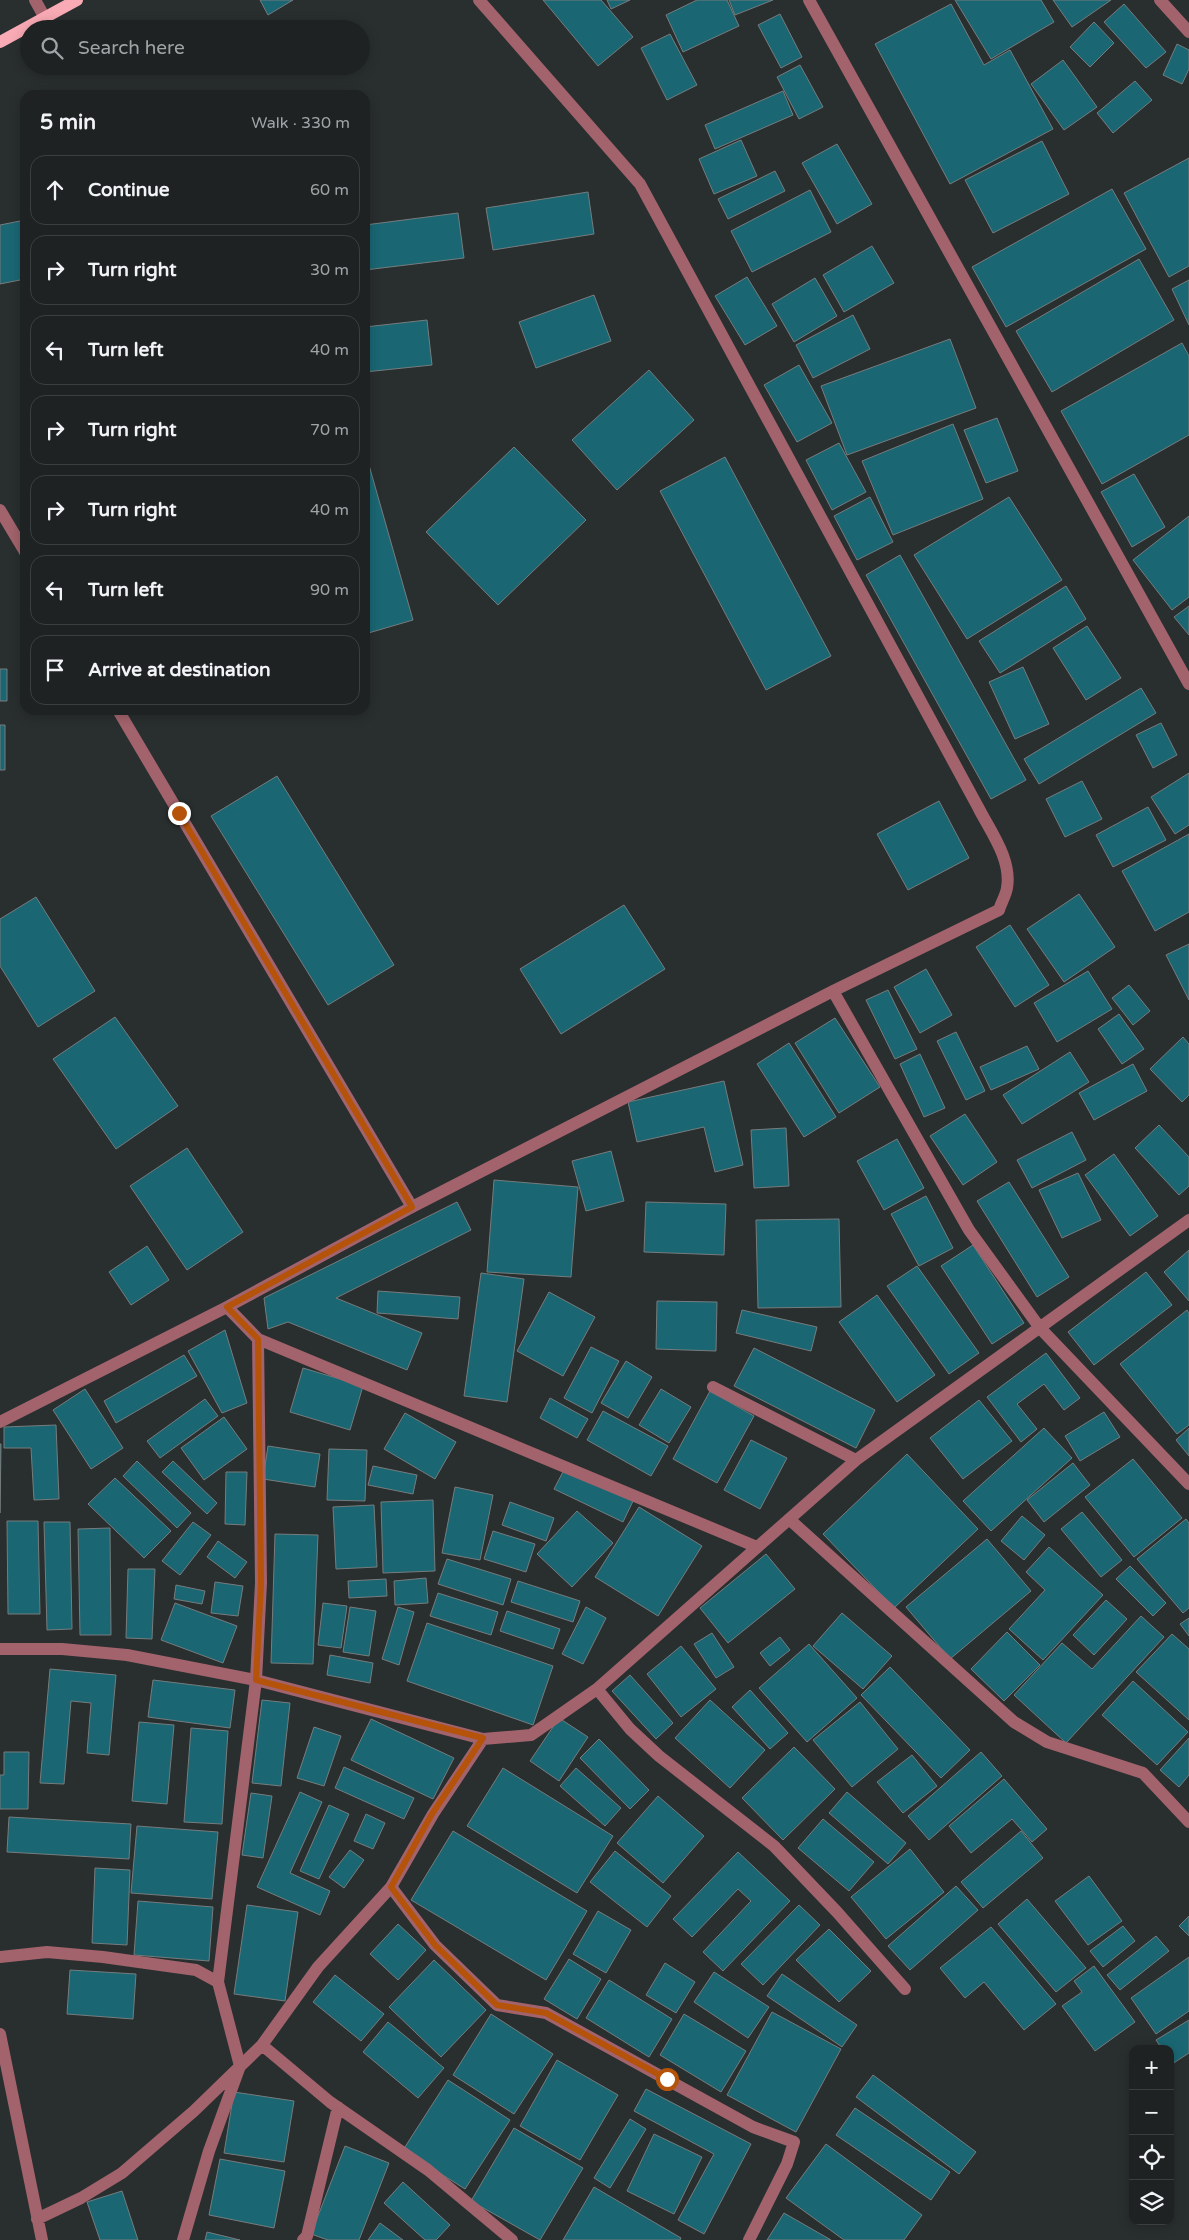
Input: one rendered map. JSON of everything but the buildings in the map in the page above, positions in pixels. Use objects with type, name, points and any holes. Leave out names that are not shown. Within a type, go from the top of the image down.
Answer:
[{"type":"main road","points":[[41,20],[77,0]]},
{"type":"main road","points":[[0,42],[20,31]]},
{"type":"street","points":[[35,0],[45,18]]},
{"type":"street","points":[[0,1422],[227,1307],[412,1207],[833,991],[998,910],[1007,889],[1008,874],[1004,857],[640,184],[479,0]]},
{"type":"street","points":[[809,0],[1189,684]]},
{"type":"street","points":[[1160,0],[1189,32]]},
{"type":"street","points":[[0,510],[20,544]]},
{"type":"street","points":[[121,715],[412,1207]]},
{"type":"street","points":[[833,991],[968,1230],[1040,1328],[1189,1484]]},
{"type":"street","points":[[0,1649],[62,1649],[127,1654],[256,1680],[483,1738],[531,1735],[597,1688],[856,1460],[1189,1220]]},
{"type":"street","points":[[227,1307],[258,1339],[757,1547]]},
{"type":"street","points":[[183,2240],[209,2151],[240,2066],[218,1982],[256,1680],[261,1583],[258,1339]]},
{"type":"street","points":[[713,1387],[856,1460]]},
{"type":"street","points":[[788,1519],[1014,1722],[1047,1742],[1143,1773],[1189,1822]]},
{"type":"street","points":[[597,1688],[630,1729],[659,1756],[774,1846],[837,1912],[905,1989]]},
{"type":"street","points":[[37,2219],[81,2198],[122,2173],[194,2112],[262,2045],[318,1967],[391,1887],[432,1814],[483,1738]]},
{"type":"street","points":[[391,1887],[435,1945],[497,2005],[546,2013],[753,2127],[794,2142],[787,2164],[749,2240]]},
{"type":"street","points":[[0,1957],[46,1952],[103,1957],[196,1970],[218,1982]]},
{"type":"street","points":[[0,2034],[42,2240]]},
{"type":"street","points":[[262,2045],[338,2107],[428,2170],[512,2240]]},
{"type":"street","points":[[304,2240],[307,2236],[338,2107]]},
{"type":"route","points":[[179,813],[412,1207],[227,1307],[258,1339],[261,1583],[256,1680],[483,1738],[432,1814],[391,1887],[435,1945],[497,2005],[546,2013],[667,2079]]}]
